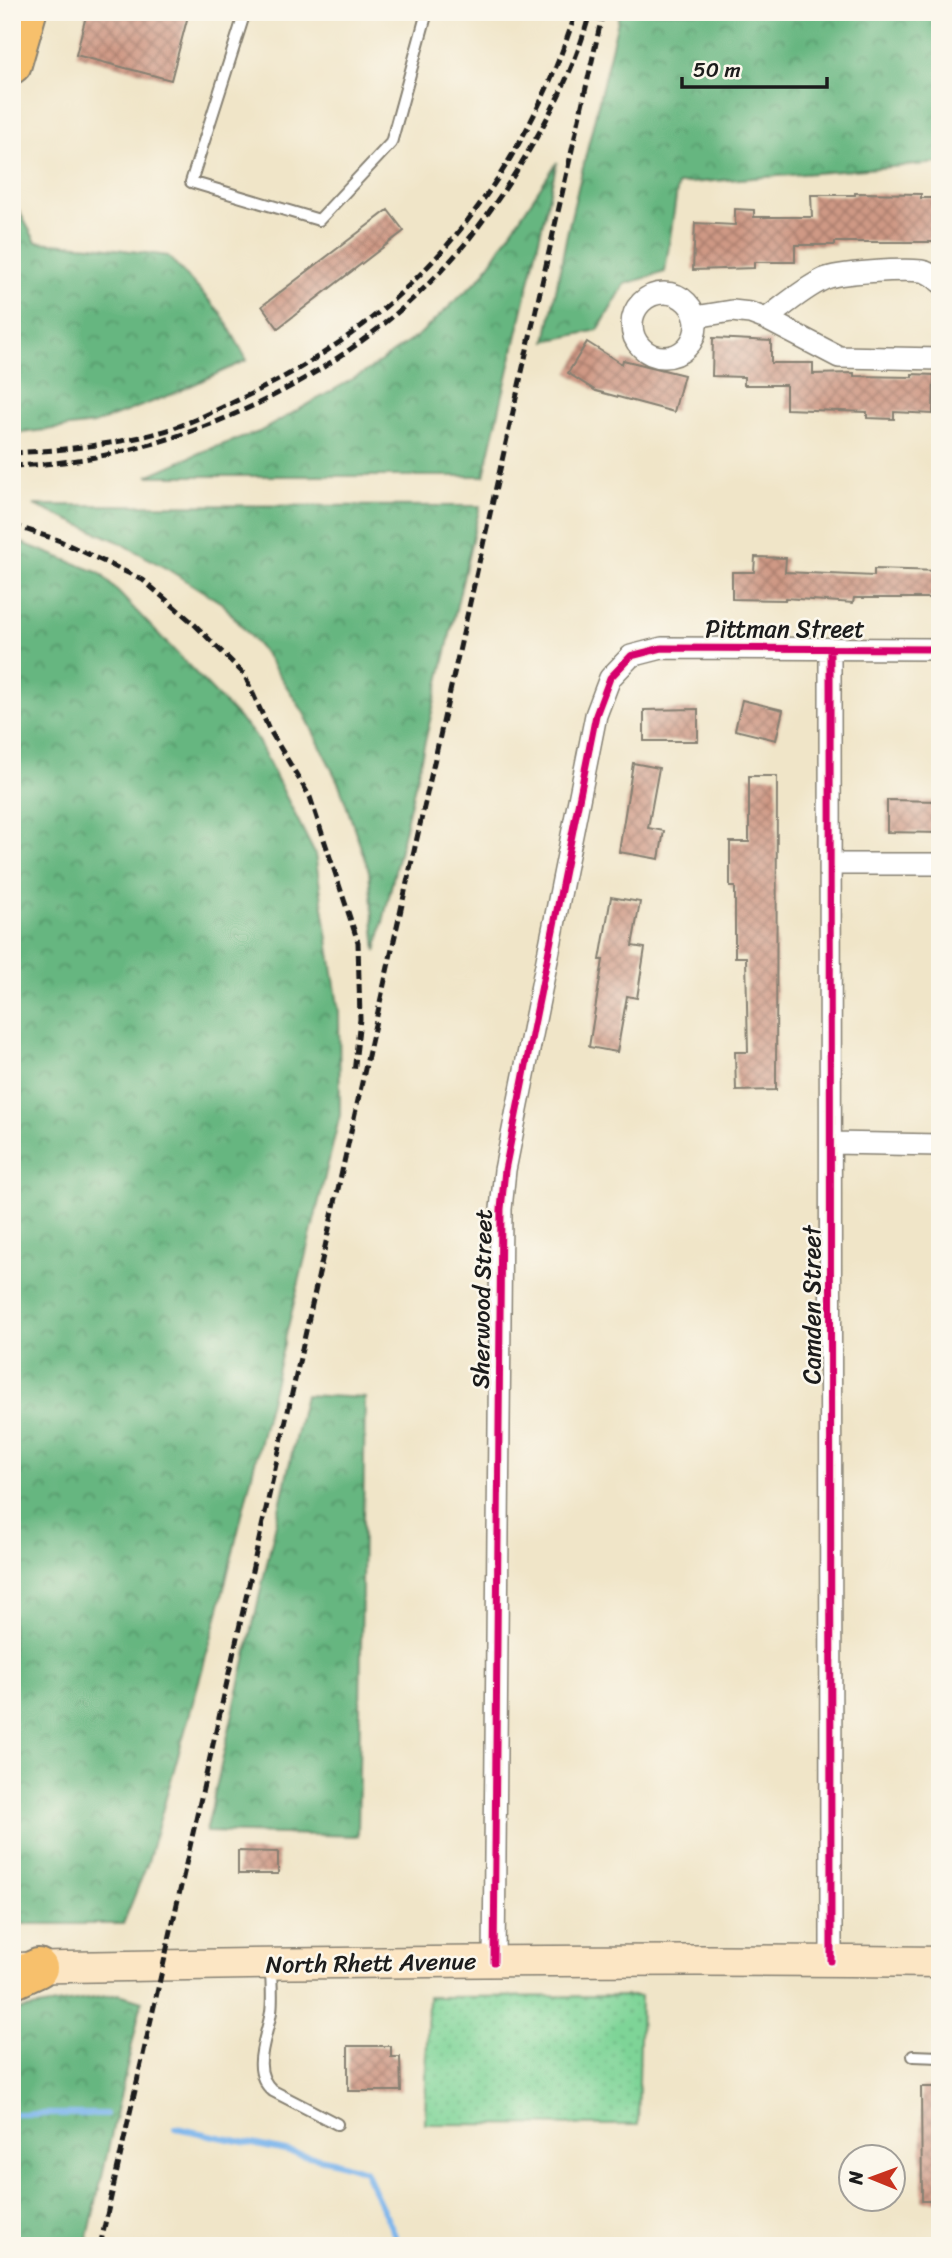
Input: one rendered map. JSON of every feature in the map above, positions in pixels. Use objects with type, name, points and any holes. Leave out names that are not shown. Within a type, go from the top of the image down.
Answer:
[{"type":"highway","points":[[12,64],[27,12]]},
{"type":"main road","name":"North Rhett Avenue","points":[[21,1972],[271,1964],[940,1962]]},
{"type":"street","points":[[766,319],[808,288],[844,274],[922,271],[940,282]]},
{"type":"street","points":[[695,317],[732,311],[766,319],[839,357],[940,359]]},
{"type":"street","name":"Pittman Street","points":[[631,656],[662,648],[940,649]]},
{"type":"street","name":"Camden Street","points":[[830,649],[831,1961]]},
{"type":"street","name":"Sherwood Street","points":[[494,1962],[501,1209],[596,715],[610,678],[631,656]]},
{"type":"street","points":[[832,864],[940,864]]},
{"type":"street","points":[[832,1143],[940,1145]]},
{"type":"lane","points":[[244,12],[191,182],[319,220],[391,143],[427,12]]},
{"type":"lane","points":[[271,1964],[271,2009],[260,2068],[265,2084],[273,2091],[337,2124]]},
{"type":"lane","points":[[913,2056],[940,2057]]},
{"type":"green space","points":[[620,12],[940,12],[940,163],[678,184],[665,272],[625,284],[598,330],[546,341],[567,234]]},
{"type":"green space","points":[[557,162],[484,476],[147,476],[204,451],[259,432],[365,372],[420,334],[481,277]]},
{"type":"green space","points":[[12,198],[36,242],[168,256],[221,313],[247,360],[173,394],[94,424],[12,434]]},
{"type":"green space","points":[[34,505],[480,506],[376,952],[369,871],[339,784],[304,713],[266,655],[223,604],[117,541]]},
{"type":"green space","points":[[12,539],[100,573],[255,735],[315,854],[339,1012],[340,1115],[216,1621],[147,1865],[123,1924],[12,1924]]},
{"type":"green space","points":[[305,1395],[365,1398],[358,1836],[206,1832]]},
{"type":"green space","points":[[119,1994],[142,2001],[86,2246],[12,2246],[12,2011]]},
{"type":"green space","points":[[641,1996],[638,2125],[425,2124],[428,1997]]},
{"type":"building","points":[[87,12],[189,12],[171,80],[76,55]]},
{"type":"building","points":[[921,194],[921,198],[940,198],[940,242],[835,242],[835,245],[795,245],[795,262],[754,262],[754,268],[693,270],[695,223],[735,225],[735,209],[754,210],[754,217],[812,217],[811,195]]},
{"type":"building","points":[[388,210],[404,231],[278,328],[262,306]]},
{"type":"building","points":[[713,338],[771,341],[771,363],[813,363],[813,374],[854,373],[854,376],[912,377],[912,374],[934,375],[933,414],[894,412],[894,419],[867,418],[867,412],[786,409],[786,385],[744,385],[744,377],[712,376]]},
{"type":"building","points":[[587,342],[622,364],[623,360],[684,375],[674,412],[596,391],[568,373]]},
{"type":"building","points":[[755,557],[786,558],[785,572],[874,576],[874,569],[940,571],[940,598],[854,598],[853,603],[785,598],[732,599],[732,572],[754,572]]},
{"type":"building","points":[[742,700],[783,710],[776,740],[735,730]]},
{"type":"building","points":[[698,709],[698,741],[644,741],[644,710]]},
{"type":"building","points":[[633,763],[659,768],[648,828],[664,831],[659,859],[619,852]]},
{"type":"building","points":[[749,776],[777,776],[776,1090],[736,1091],[735,1052],[748,1052],[746,957],[735,957],[735,887],[730,887],[730,842],[749,842]]},
{"type":"building","points":[[887,800],[940,801],[940,833],[887,832]]},
{"type":"building","points":[[611,897],[640,902],[632,946],[645,948],[637,998],[627,996],[617,1052],[589,1047]]},
{"type":"building","points":[[238,1851],[278,1852],[278,1874],[238,1874]]},
{"type":"building","points":[[348,2046],[391,2046],[391,2057],[400,2057],[401,2091],[348,2091]]},
{"type":"building","points":[[921,2087],[940,2087],[940,2201],[922,2201]]},
{"type":"waterway","points":[[12,2114],[106,2114]]},
{"type":"waterway","points":[[176,2128],[333,2161],[365,2171],[400,2246]]},
{"type":"railway","points":[[12,453],[94,445],[174,428],[238,400],[299,368],[354,332],[404,290],[449,243],[489,192],[523,136],[552,76],[576,12]]},
{"type":"railway","points":[[12,466],[77,460],[141,447],[205,426],[266,399],[325,366],[379,327],[429,283],[472,235],[506,187],[563,87],[590,12]]},
{"type":"railway","points":[[100,2246],[603,12]]},
{"type":"railway","points":[[12,525],[58,540],[143,580],[192,622],[244,674],[269,729],[310,797],[358,942],[360,1019],[354,1073]]},
{"type":"cycle path","points":[[494,1962],[501,1209],[505,1170],[596,715],[610,678],[631,656],[662,648],[940,649]]},
{"type":"cycle path","points":[[830,649],[831,1961]]}]
